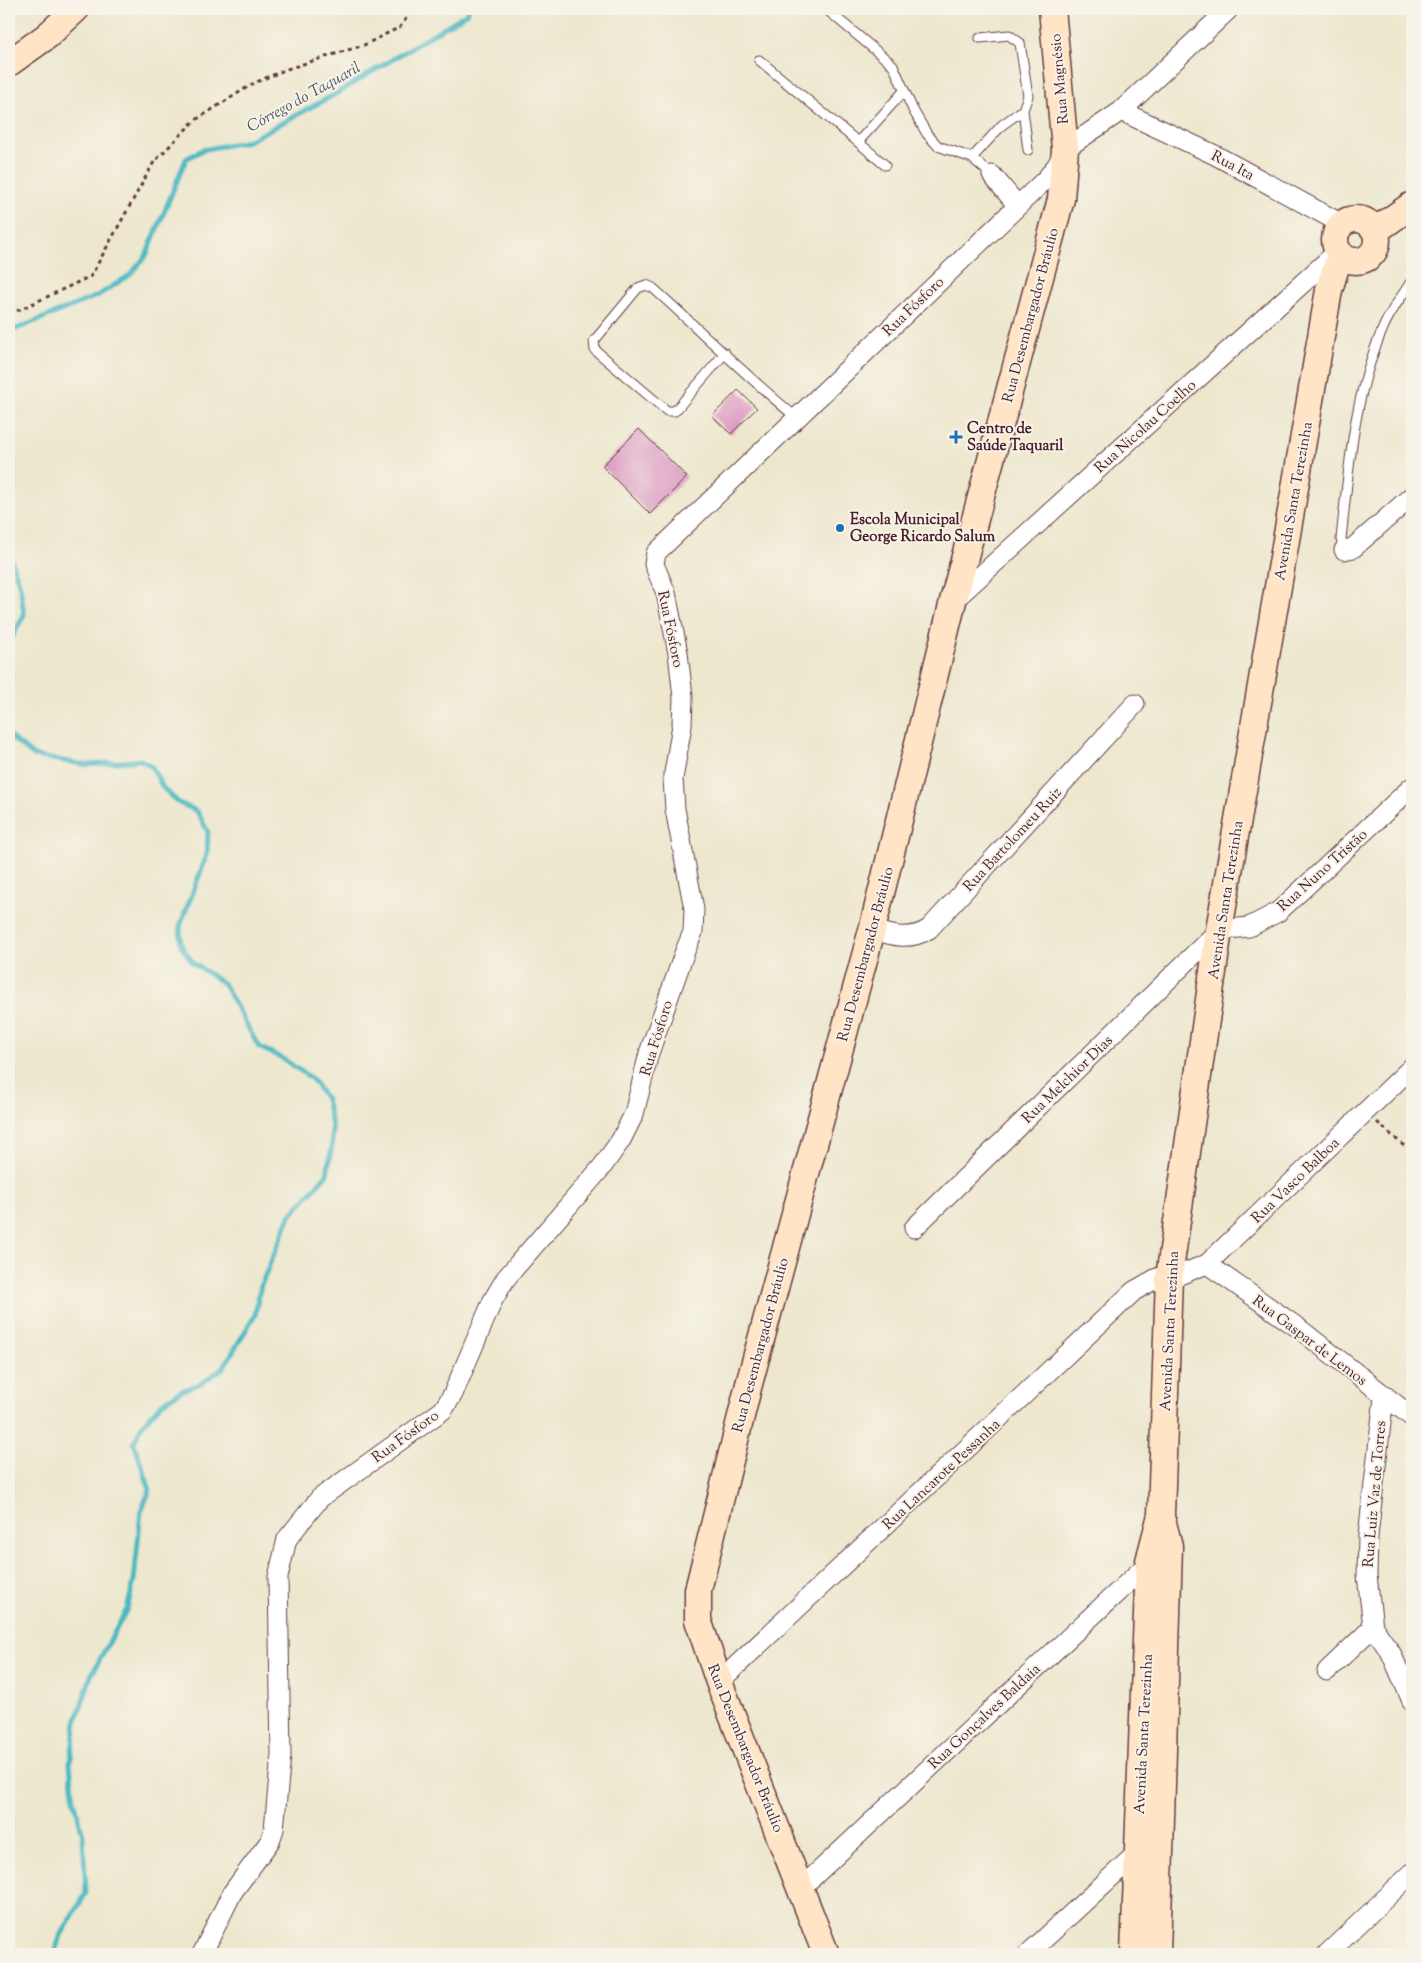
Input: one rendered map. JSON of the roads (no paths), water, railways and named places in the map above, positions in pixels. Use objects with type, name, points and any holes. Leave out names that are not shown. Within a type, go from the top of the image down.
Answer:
[{"type":"street","points":[[9,63],[47,36],[76,9]]},
{"type":"street","name":"Rua Magnésio","points":[[1052,9],[1065,149]]},
{"type":"street","points":[[1065,149],[1121,111],[1229,9]]},
{"type":"street","name":"Rua Ita","points":[[1121,111],[1215,155],[1342,224]]},
{"type":"street","name":"Rua Fósforo","points":[[202,1954],[232,1893],[270,1841],[274,1828],[281,1755],[278,1577],[287,1539],[320,1498],[433,1419],[443,1410],[453,1394],[494,1300],[506,1278],[602,1167],[621,1140],[634,1114],[649,1053],[684,951],[693,932],[695,922],[675,809],[673,779],[682,725],[683,696],[678,653],[666,593],[654,558],[656,553],[1047,178],[1058,165],[1065,149]]},
{"type":"street","name":"Rua Desembargador Bráulio","points":[[826,1954],[719,1682],[698,1620],[698,1590],[704,1561],[872,930],[953,601],[1057,219],[1061,199],[1065,149]]},
{"type":"street","points":[[992,175],[1017,206]]},
{"type":"street","points":[[1374,234],[1357,219],[1342,224],[1335,237],[1345,256],[1369,255],[1374,234],[1382,226],[1412,205]]},
{"type":"street","points":[[1374,234],[1412,214]]},
{"type":"street","name":"Rua Nicolau Coelho","points":[[953,601],[1345,256]]},
{"type":"street","name":"Avenida Santa Terezinha","points":[[1134,1954],[1138,1853],[1161,1515],[1168,1277],[1219,930],[1329,290],[1335,270],[1345,256]]},
{"type":"street","points":[[1344,550],[1353,548],[1412,496]]},
{"type":"street","name":"Rua Bartolomeu Ruiz","points":[[872,930],[895,936],[912,937],[929,929],[1135,704]]},
{"type":"street","name":"Rua Nuno Tristão","points":[[1219,930],[1249,927],[1278,912],[1412,787]]},
{"type":"street","name":"Rua Melchior Dias","points":[[914,1228],[1219,930]]},
{"type":"street","name":"Rua Vasco Balboa","points":[[1168,1277],[1187,1273],[1207,1264],[1412,1067]]},
{"type":"street","name":"Rua Gaspar de Lemos","points":[[1207,1264],[1297,1327],[1384,1397],[1412,1417]]},
{"type":"street","name":"Rua Lancarote Pessanha","points":[[719,1682],[1134,1291],[1157,1278],[1168,1277]]},
{"type":"street","name":"Rua Luiz Vaz de Torres","points":[[1384,1397],[1368,1536],[1367,1575],[1373,1627],[1391,1653],[1412,1701]]},
{"type":"street","name":"Avenida Santa Terezinha","points":[[1157,1954],[1162,1844],[1159,1554]]},
{"type":"street","name":"Rua Gonçalves Baldaia","points":[[801,1888],[1159,1554]]},
{"type":"street","points":[[1327,1671],[1373,1627]]},
{"type":"street","points":[[1028,1954],[1138,1853],[1162,1844]]},
{"type":"street","points":[[1327,1954],[1412,1873]]},
{"type":"lane","points":[[826,9],[893,65],[904,91],[927,134],[938,146],[972,158],[992,175]]},
{"type":"lane","points":[[980,38],[1010,35],[1020,43],[1028,96],[1023,110],[1028,150]]},
{"type":"lane","points":[[759,60],[885,164]]},
{"type":"lane","points":[[858,142],[904,91]]},
{"type":"lane","points":[[972,158],[1002,125],[1023,110]]},
{"type":"lane","points":[[1344,550],[1340,539],[1352,442],[1365,374],[1385,324],[1412,280]]},
{"type":"lane","points":[[726,353],[676,411],[667,410],[595,350],[594,341],[638,288],[646,285],[653,288],[726,353],[797,418]]},
{"type":"waterway","name":"Córrego do Taquaril","points":[[9,332],[97,296],[130,275],[146,256],[186,159],[202,150],[248,141],[336,94],[466,14],[469,9]]},
{"type":"waterway","name":"Córrego do Taquaril","points":[[9,553],[20,586],[24,615],[9,643]]},
{"type":"waterway","name":"Córrego do Taquaril","points":[[9,736],[34,756],[87,765],[141,760],[152,767],[163,788],[179,803],[197,811],[208,832],[207,855],[180,926],[181,945],[193,963],[223,983],[259,1047],[282,1058],[312,1079],[326,1099],[332,1126],[332,1146],[327,1174],[290,1216],[261,1285],[255,1315],[223,1368],[202,1383],[181,1391],[161,1404],[142,1425],[134,1443],[150,1490],[141,1511],[134,1581],[127,1609],[91,1676],[76,1722],[70,1764],[73,1794],[83,1836],[86,1893],[60,1937],[54,1954]]},
{"type":"place","name":"Centro de Saúde Taquaril","points":[[956,437]]},
{"type":"place","name":"Escola Municipal George Ricardo Salum","points":[[840,528]]}]
